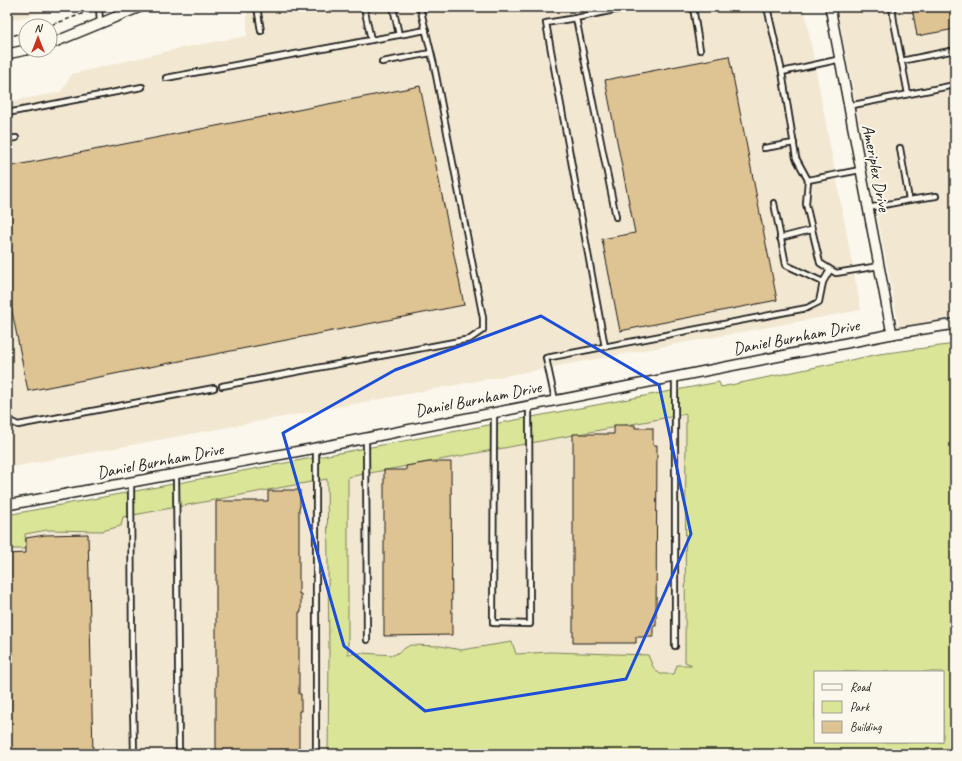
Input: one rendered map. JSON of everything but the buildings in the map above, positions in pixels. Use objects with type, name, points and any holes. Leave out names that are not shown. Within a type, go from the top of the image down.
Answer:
[{"type":"street","points":[[58,41],[140,7]]},
{"type":"street","name":"Ameriplex Drive","points":[[830,7],[892,334]]},
{"type":"street","points":[[7,54],[18,52]]},
{"type":"street","name":"Daniel Burnham Drive","points":[[7,505],[316,448],[892,334],[955,324]]},
{"type":"lane","points":[[99,7],[100,24]]},
{"type":"lane","points":[[257,7],[261,31]]},
{"type":"lane","points":[[364,7],[371,40]]},
{"type":"lane","points":[[392,7],[399,35]]},
{"type":"lane","points":[[222,386],[470,339],[483,330],[483,318],[431,53],[420,7]]},
{"type":"lane","points":[[605,347],[546,23],[630,7]]},
{"type":"lane","points":[[693,7],[700,50]]},
{"type":"lane","points":[[768,7],[782,72],[796,158],[808,180],[806,204],[820,263],[836,273],[879,266]]},
{"type":"lane","points":[[892,7],[908,94]]},
{"type":"lane","points":[[576,18],[616,217]]},
{"type":"lane","points":[[166,78],[426,30]]},
{"type":"lane","points":[[901,61],[955,50]]},
{"type":"lane","points":[[382,62],[431,53]]},
{"type":"lane","points":[[782,72],[841,59]]},
{"type":"lane","points":[[848,106],[955,86]]},
{"type":"lane","points":[[7,112],[142,87]]},
{"type":"lane","points":[[7,139],[16,138]]},
{"type":"lane","points":[[764,148],[794,143]]},
{"type":"lane","points":[[900,148],[909,200]]},
{"type":"lane","points":[[808,180],[860,170]]},
{"type":"lane","points":[[868,208],[936,196]]},
{"type":"lane","points":[[774,203],[786,264],[823,282]]},
{"type":"lane","points":[[780,238],[811,230]]},
{"type":"lane","points":[[555,400],[546,358],[807,308],[819,302],[823,282],[830,270]]},
{"type":"lane","points":[[674,646],[675,376]]},
{"type":"lane","points":[[7,408],[10,421],[18,425],[214,388]]},
{"type":"lane","points":[[494,412],[493,622],[530,624],[529,405]]},
{"type":"lane","points":[[366,438],[367,640]]},
{"type":"lane","points":[[316,448],[316,754]]},
{"type":"lane","points":[[176,474],[179,754]]},
{"type":"lane","points":[[131,482],[134,754]]},
{"type":"path","points":[[58,22],[99,7]]},
{"type":"path","points":[[7,37],[18,34]]},
{"type":"highlighted area","points":[[541,316],[659,385],[691,534],[626,679],[425,711],[344,646],[283,433],[395,370]]},
{"type":"shaded area","points":[[7,7],[67,7],[18,18],[7,21]]},
{"type":"shaded area","points":[[247,7],[804,7],[861,310],[7,468],[7,102],[61,92],[72,74],[181,48],[247,36]]},
{"type":"shaded area","points":[[837,7],[955,7],[955,317],[899,327]]},
{"type":"shaded area","points":[[686,414],[685,662],[694,665],[674,674],[660,674],[653,667],[584,653],[550,652],[516,654],[511,642],[461,650],[441,646],[410,645],[394,655],[361,653],[348,654],[347,477]]},
{"type":"shaded area","points":[[327,479],[329,651],[328,754],[7,754],[7,549],[26,549],[25,534],[47,530],[102,531],[121,526],[123,517]]},
{"type":"green space","points":[[955,344],[955,754],[328,754],[329,651],[327,479],[123,517],[121,526],[102,531],[47,530],[25,534],[26,549],[7,549],[7,515],[719,382],[721,387],[879,354]],"holes":[[[686,414],[685,662],[692,665],[677,665],[674,674],[660,674],[653,667],[648,655],[550,652],[516,654],[512,642],[461,650],[441,646],[410,645],[394,655],[361,653],[348,654],[348,477]]]}]
